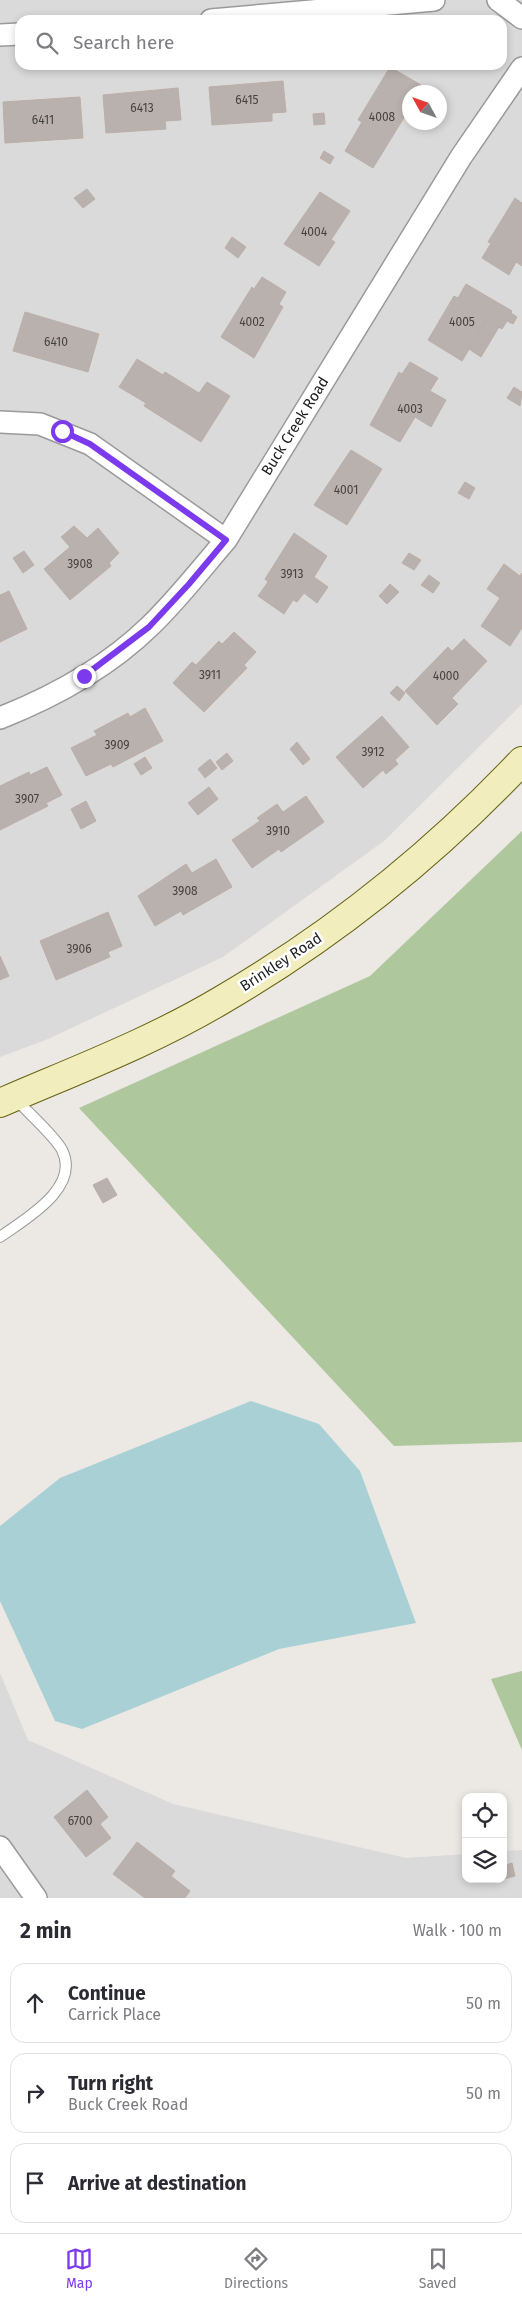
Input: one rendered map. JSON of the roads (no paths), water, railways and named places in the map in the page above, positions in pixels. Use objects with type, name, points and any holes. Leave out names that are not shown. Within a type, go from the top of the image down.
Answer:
[{"type":"main road","name":"Brinkley Road","points":[[7,1100],[144,1040],[219,1002],[291,957],[405,873],[484,801],[522,761]]},
{"type":"street","points":[[267,15],[434,0]]},
{"type":"street","points":[[498,0],[522,18]]},
{"type":"street","points":[[0,36],[15,34]]},
{"type":"street","name":"Buck Creek Road","points":[[0,718],[84,676],[149,627],[226,540],[461,157],[522,68]]},
{"type":"street","points":[[0,422],[40,424],[90,444],[226,540]]},
{"type":"street","points":[[0,1847],[36,1898]]},
{"type":"lane","points":[[0,1237],[47,1202],[61,1182],[66,1170],[61,1149],[7,1100]]},
{"type":"water","points":[[251,1401],[319,1424],[360,1471],[416,1623],[279,1649],[82,1729],[55,1721],[0,1601],[0,1526],[60,1478]]}]
